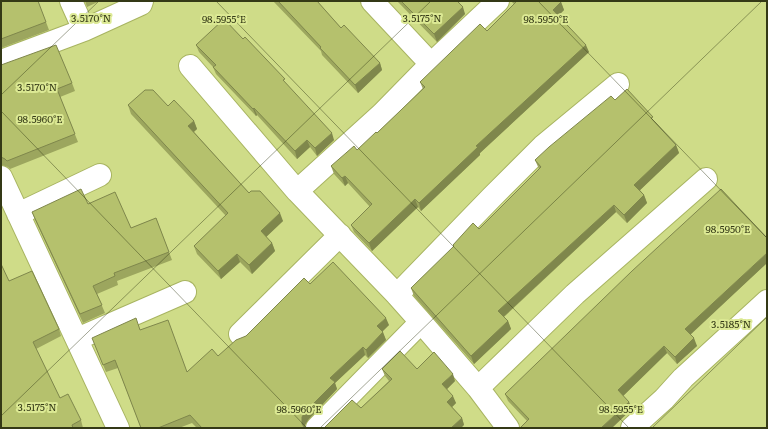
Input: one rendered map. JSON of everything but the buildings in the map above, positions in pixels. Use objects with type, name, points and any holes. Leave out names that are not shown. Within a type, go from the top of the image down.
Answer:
[{"type":"street","points":[[71,1],[84,30]]},
{"type":"street","points":[[1,61],[84,30],[141,4],[142,1]]},
{"type":"street","points":[[372,1],[431,64]]},
{"type":"street","points":[[297,191],[382,114],[431,64],[498,1]]},
{"type":"street","points":[[190,66],[297,191],[398,295],[478,388],[507,428]]},
{"type":"street","points":[[398,295],[543,146],[618,84]]},
{"type":"street","points":[[18,214],[100,175]]},
{"type":"street","points":[[1,178],[118,428]]},
{"type":"street","points":[[478,388],[575,294],[706,179]]},
{"type":"street","points":[[240,334],[340,235]]},
{"type":"street","points":[[77,339],[185,292]]},
{"type":"street","points":[[632,428],[664,399],[683,378],[767,301]]},
{"type":"street","points":[[317,428],[421,322]]}]
